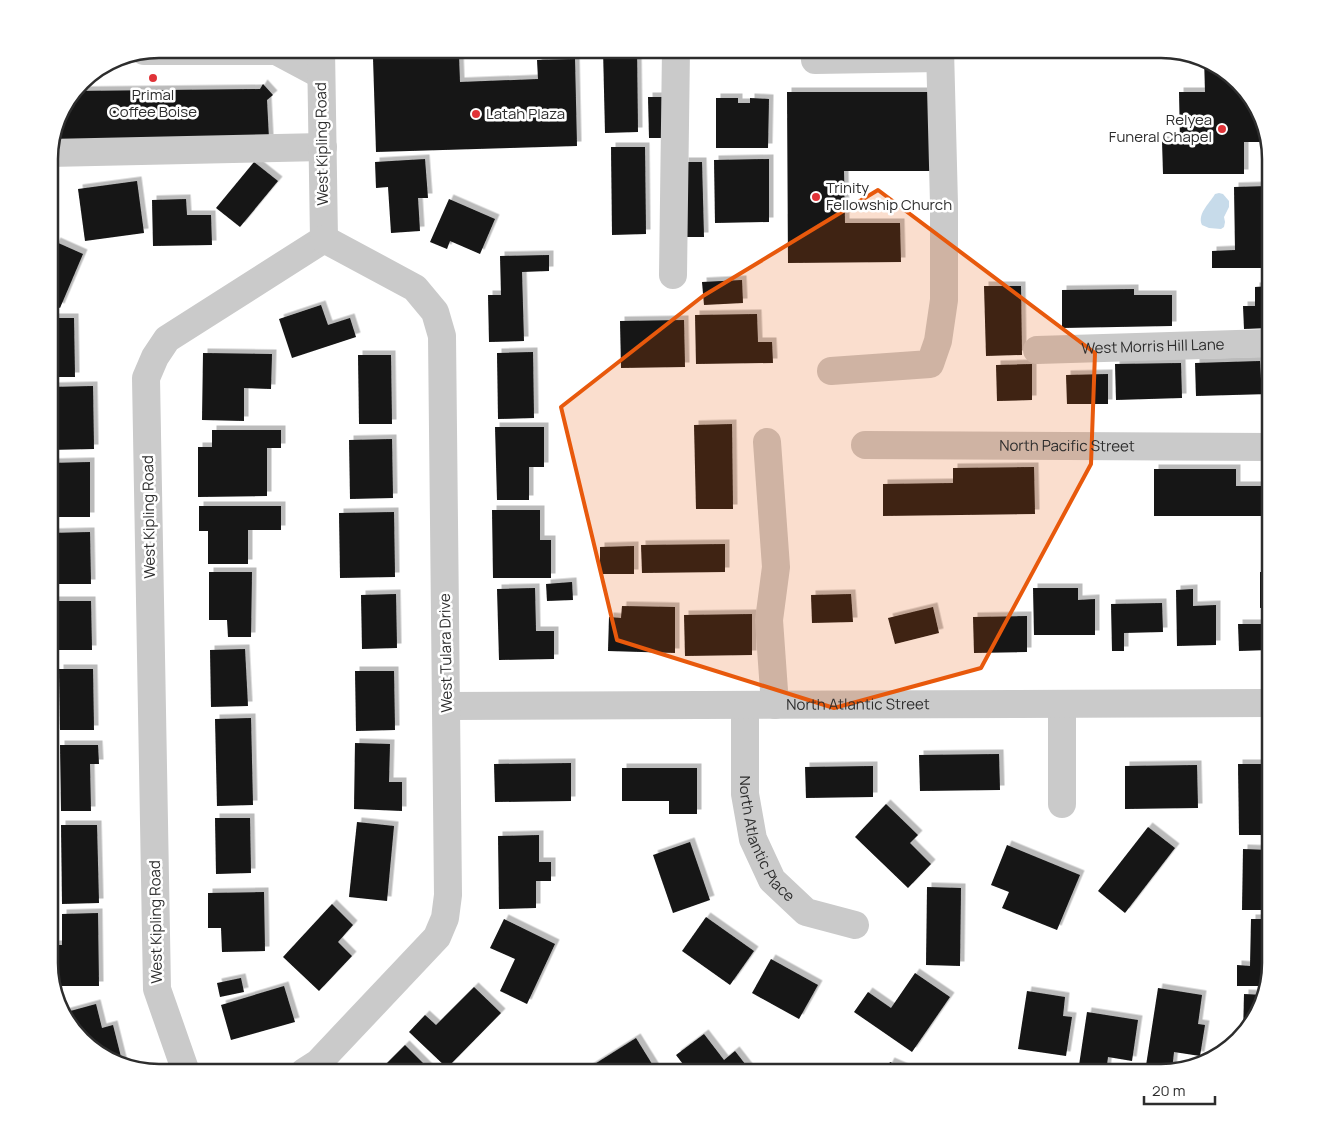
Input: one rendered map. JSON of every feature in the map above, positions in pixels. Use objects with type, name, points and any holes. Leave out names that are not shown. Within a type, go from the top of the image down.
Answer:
[{"type":"street","points":[[305,58],[321,62]]},
{"type":"street","points":[[673,275],[676,58]]},
{"type":"street","points":[[815,58],[815,60],[851,58]]},
{"type":"street","points":[[831,371],[930,364],[938,342],[944,300],[944,204],[940,58]]},
{"type":"street","name":"West Kipling Road","points":[[183,1064],[157,989],[146,378],[155,357],[167,339],[324,239],[321,62]]},
{"type":"street","points":[[58,153],[323,147]]},
{"type":"street","name":"West Tulara Drive","points":[[316,1064],[437,937],[445,918],[448,896],[442,336],[435,312],[415,288],[324,239]]},
{"type":"street","name":"West Morris Hill Lane","points":[[1037,350],[1262,343]]},
{"type":"street","points":[[767,442],[776,567],[769,620],[775,705]]},
{"type":"street","name":"North Pacific Street","points":[[865,445],[1262,447]]},
{"type":"street","name":"North Atlantic Street","points":[[447,706],[1262,703]]},
{"type":"street","points":[[1062,704],[1062,804]]},
{"type":"street","name":"North Atlantic Place","points":[[745,705],[745,794],[753,839],[772,880],[806,912],[855,925]]},
{"type":"highlighted area","points":[[878,190],[1095,353],[1091,464],[981,668],[834,708],[617,640],[561,407],[703,296]]},
{"type":"water","points":[[1215,194],[1223,194],[1229,201],[1229,207],[1224,217],[1224,227],[1221,229],[1209,228],[1202,225],[1201,217],[1204,209]]},
{"type":"building","name":"Latah Plaza","points":[[373,58],[459,58],[460,82],[538,79],[537,60],[575,59],[577,146],[376,152]]},
{"type":"building","points":[[603,58],[637,58],[638,132],[605,133]]},
{"type":"building","name":"Relyea Funeral Chapel","points":[[1204,68],[1217,74],[1237,92],[1245,102],[1254,120],[1260,142],[1244,142],[1244,174],[1163,174],[1162,141],[1180,141],[1179,92],[1205,92]]},
{"type":"building","points":[[263,84],[273,95],[267,100],[269,139],[59,143],[65,120],[74,102],[83,91],[260,89]]},
{"type":"building","name":"Trinity Fellowship Church","points":[[787,92],[933,92],[933,171],[844,171],[845,223],[900,223],[901,262],[788,263]]},
{"type":"building","points":[[648,97],[666,97],[666,138],[649,138]]},
{"type":"building","points":[[716,98],[738,98],[738,103],[750,103],[750,98],[769,99],[768,148],[716,148]]},
{"type":"building","points":[[611,147],[645,147],[646,234],[612,235]]},
{"type":"building","points":[[425,159],[428,198],[418,198],[420,231],[391,233],[388,187],[376,188],[375,162]]},
{"type":"building","points":[[769,159],[769,222],[715,223],[714,160]]},
{"type":"building","points":[[254,162],[278,181],[240,227],[216,208]]},
{"type":"building","points":[[684,162],[702,162],[704,237],[686,237]]},
{"type":"building","points":[[137,181],[144,233],[85,241],[78,189]]},
{"type":"building","points":[[1262,186],[1262,268],[1212,268],[1212,251],[1235,250],[1234,187]]},
{"type":"building","points":[[186,199],[187,215],[211,215],[212,245],[153,246],[152,200]]},
{"type":"building","points":[[449,199],[495,219],[480,254],[450,241],[447,249],[430,242]]},
{"type":"building","points":[[58,243],[83,254],[60,308],[58,307]]},
{"type":"building","points":[[549,255],[549,271],[522,272],[524,341],[489,342],[488,295],[501,295],[500,256]]},
{"type":"building","points":[[742,280],[743,303],[704,305],[702,282]]},
{"type":"building","points":[[984,286],[1021,286],[1022,355],[986,356]]},
{"type":"building","points":[[1255,287],[1262,287],[1262,328],[1244,329],[1243,306],[1255,306]]},
{"type":"building","points":[[1134,289],[1134,295],[1172,295],[1172,326],[1062,328],[1062,290]]},
{"type":"building","points":[[321,305],[328,325],[350,318],[356,337],[292,358],[279,319]]},
{"type":"building","points":[[757,314],[758,342],[772,342],[773,363],[696,364],[695,315]]},
{"type":"building","points":[[58,318],[74,318],[75,377],[58,377]]},
{"type":"building","points":[[684,320],[685,367],[621,368],[620,321]]},
{"type":"building","points":[[533,352],[534,418],[498,419],[497,353]]},
{"type":"building","points":[[203,353],[272,354],[271,389],[244,388],[244,421],[202,420]]},
{"type":"building","points":[[358,355],[391,355],[392,424],[359,424]]},
{"type":"building","points":[[1260,361],[1262,394],[1196,396],[1195,363]]},
{"type":"building","points":[[1181,363],[1182,398],[1116,400],[1115,364]]},
{"type":"building","points":[[1032,364],[1032,400],[997,401],[996,365]]},
{"type":"building","points":[[1108,374],[1108,404],[1067,404],[1066,375]]},
{"type":"building","points":[[93,386],[94,449],[58,450],[58,387]]},
{"type":"building","points":[[732,424],[733,509],[696,509],[694,425]]},
{"type":"building","points":[[495,427],[544,427],[544,467],[529,467],[529,500],[497,500]]},
{"type":"building","points":[[212,430],[281,430],[281,448],[267,448],[267,496],[198,497],[198,447],[212,447]]},
{"type":"building","points":[[392,439],[393,498],[350,499],[349,440]]},
{"type":"building","points":[[90,462],[90,517],[58,517],[58,463]]},
{"type":"building","points":[[1034,467],[1035,514],[883,516],[883,484],[953,483],[953,468]]},
{"type":"building","points":[[1154,469],[1236,469],[1236,486],[1262,486],[1262,516],[1154,516]]},
{"type":"building","points":[[199,506],[281,506],[281,530],[248,530],[248,564],[208,564],[208,531],[199,531]]},
{"type":"building","points":[[492,510],[540,510],[540,540],[551,540],[551,578],[493,578]]},
{"type":"building","points":[[394,512],[395,577],[340,578],[339,513]]},
{"type":"building","points":[[90,532],[91,584],[58,584],[58,533]]},
{"type":"building","points":[[725,544],[725,572],[642,573],[641,545]]},
{"type":"building","points":[[634,546],[634,574],[600,574],[600,547]]},
{"type":"building","points":[[209,572],[252,572],[251,637],[228,637],[227,620],[209,620]]},
{"type":"building","points":[[1260,572],[1262,572],[1262,608],[1260,608]]},
{"type":"building","points":[[572,582],[573,600],[547,601],[546,584]]},
{"type":"building","points":[[535,588],[536,631],[554,631],[554,659],[499,660],[497,589]]},
{"type":"building","points":[[1033,588],[1078,588],[1078,600],[1095,599],[1095,635],[1034,635]]},
{"type":"building","points":[[1193,589],[1193,606],[1216,605],[1216,645],[1177,646],[1176,590]]},
{"type":"building","points":[[396,594],[397,648],[362,649],[361,595]]},
{"type":"building","points":[[851,594],[853,622],[812,623],[811,595]]},
{"type":"building","points":[[58,601],[91,601],[92,650],[58,650]]},
{"type":"building","points":[[1162,603],[1163,632],[1124,633],[1124,651],[1112,651],[1111,604]]},
{"type":"building","points":[[622,606],[675,607],[675,653],[608,651],[609,617],[621,618]]},
{"type":"building","points":[[933,607],[939,633],[895,644],[888,618]]},
{"type":"building","points":[[752,614],[752,655],[685,656],[684,615]]},
{"type":"building","points":[[1027,616],[1027,652],[974,653],[973,617]]},
{"type":"building","points":[[1238,624],[1262,624],[1262,650],[1239,651]]},
{"type":"building","points":[[245,649],[248,706],[211,707],[210,650]]},
{"type":"building","points":[[59,669],[93,669],[94,730],[60,730]]},
{"type":"building","points":[[355,671],[394,671],[395,730],[356,731]]},
{"type":"building","points":[[251,718],[253,805],[217,806],[215,719]]},
{"type":"building","points":[[355,743],[390,744],[389,782],[402,782],[402,811],[354,809]]},
{"type":"building","points":[[60,745],[98,745],[99,764],[90,764],[91,811],[61,811]]},
{"type":"building","points":[[999,754],[1000,790],[920,791],[919,755]]},
{"type":"building","points":[[571,763],[571,801],[495,802],[494,764]]},
{"type":"building","points":[[1238,764],[1262,764],[1262,835],[1239,835]]},
{"type":"building","points":[[1197,765],[1198,808],[1125,809],[1125,766]]},
{"type":"building","points":[[873,766],[873,797],[806,798],[805,767]]},
{"type":"building","points":[[622,768],[697,768],[697,814],[669,814],[669,801],[622,801]]},
{"type":"building","points":[[886,804],[918,835],[910,843],[931,864],[908,888],[855,837]]},
{"type":"building","points":[[215,818],[250,818],[251,873],[216,874]]},
{"type":"building","points":[[357,822],[394,826],[387,901],[349,897]]},
{"type":"building","points":[[61,825],[97,825],[99,903],[62,904]]},
{"type":"building","points":[[1148,827],[1175,848],[1125,913],[1098,891]]},
{"type":"building","points":[[539,835],[539,862],[551,862],[551,881],[536,881],[536,908],[499,909],[498,836]]},
{"type":"building","points":[[690,842],[710,900],[673,913],[653,855]]},
{"type":"building","points":[[1007,845],[1080,875],[1057,930],[1002,908],[1009,892],[991,885]]},
{"type":"building","points":[[1243,849],[1262,850],[1262,910],[1242,910]]},
{"type":"building","points":[[927,887],[961,888],[960,966],[926,965]]},
{"type":"building","points":[[264,892],[265,951],[222,952],[221,928],[208,928],[208,893]]},
{"type":"building","points":[[332,904],[353,925],[338,942],[352,956],[319,991],[283,957]]},
{"type":"building","points":[[98,913],[99,986],[60,986],[58,945],[62,945],[62,914]]},
{"type":"building","points":[[706,917],[754,951],[730,985],[682,951]]},
{"type":"building","points":[[504,919],[555,944],[527,1004],[500,991],[515,959],[490,948]]},
{"type":"building","points":[[1251,919],[1262,919],[1262,963],[1259,986],[1237,986],[1237,965],[1250,966]]},
{"type":"building","points":[[771,959],[818,985],[799,1019],[752,993]]},
{"type":"building","points":[[915,973],[950,997],[912,1052],[854,1012],[868,992],[891,1008]]},
{"type":"building","points":[[241,978],[244,992],[220,997],[217,983]]},
{"type":"building","points":[[284,986],[295,1022],[231,1040],[221,1005]]},
{"type":"building","points":[[474,987],[501,1013],[451,1064],[443,1064],[409,1032],[425,1015],[436,1025]]},
{"type":"building","points":[[1158,988],[1202,995],[1198,1024],[1205,1025],[1200,1055],[1174,1052],[1173,1063],[1146,1064]]},
{"type":"building","points":[[1027,991],[1065,997],[1063,1016],[1072,1017],[1066,1056],[1018,1049]]},
{"type":"building","points":[[1244,994],[1256,995],[1254,1001],[1243,1021]]},
{"type":"building","points":[[96,1004],[102,1028],[113,1025],[121,1056],[102,1047],[92,1039],[74,1019],[70,1011]]},
{"type":"building","points":[[1087,1012],[1138,1020],[1132,1061],[1108,1057],[1107,1064],[1079,1064]]},
{"type":"building","points":[[704,1034],[724,1060],[735,1051],[745,1064],[683,1064],[676,1055]]},
{"type":"building","points":[[636,1038],[652,1064],[595,1064]]},
{"type":"building","points":[[405,1045],[424,1064],[386,1064]]},
{"type":"place","name":"Primal Coffee Boise","points":[[153,78]]},
{"type":"place","name":"Latah Plaza","points":[[476,114]]},
{"type":"place","name":"Relyea Funeral Chapel","points":[[1222,129]]},
{"type":"place","name":"Trinity Fellowship Church","points":[[816,197]]}]
